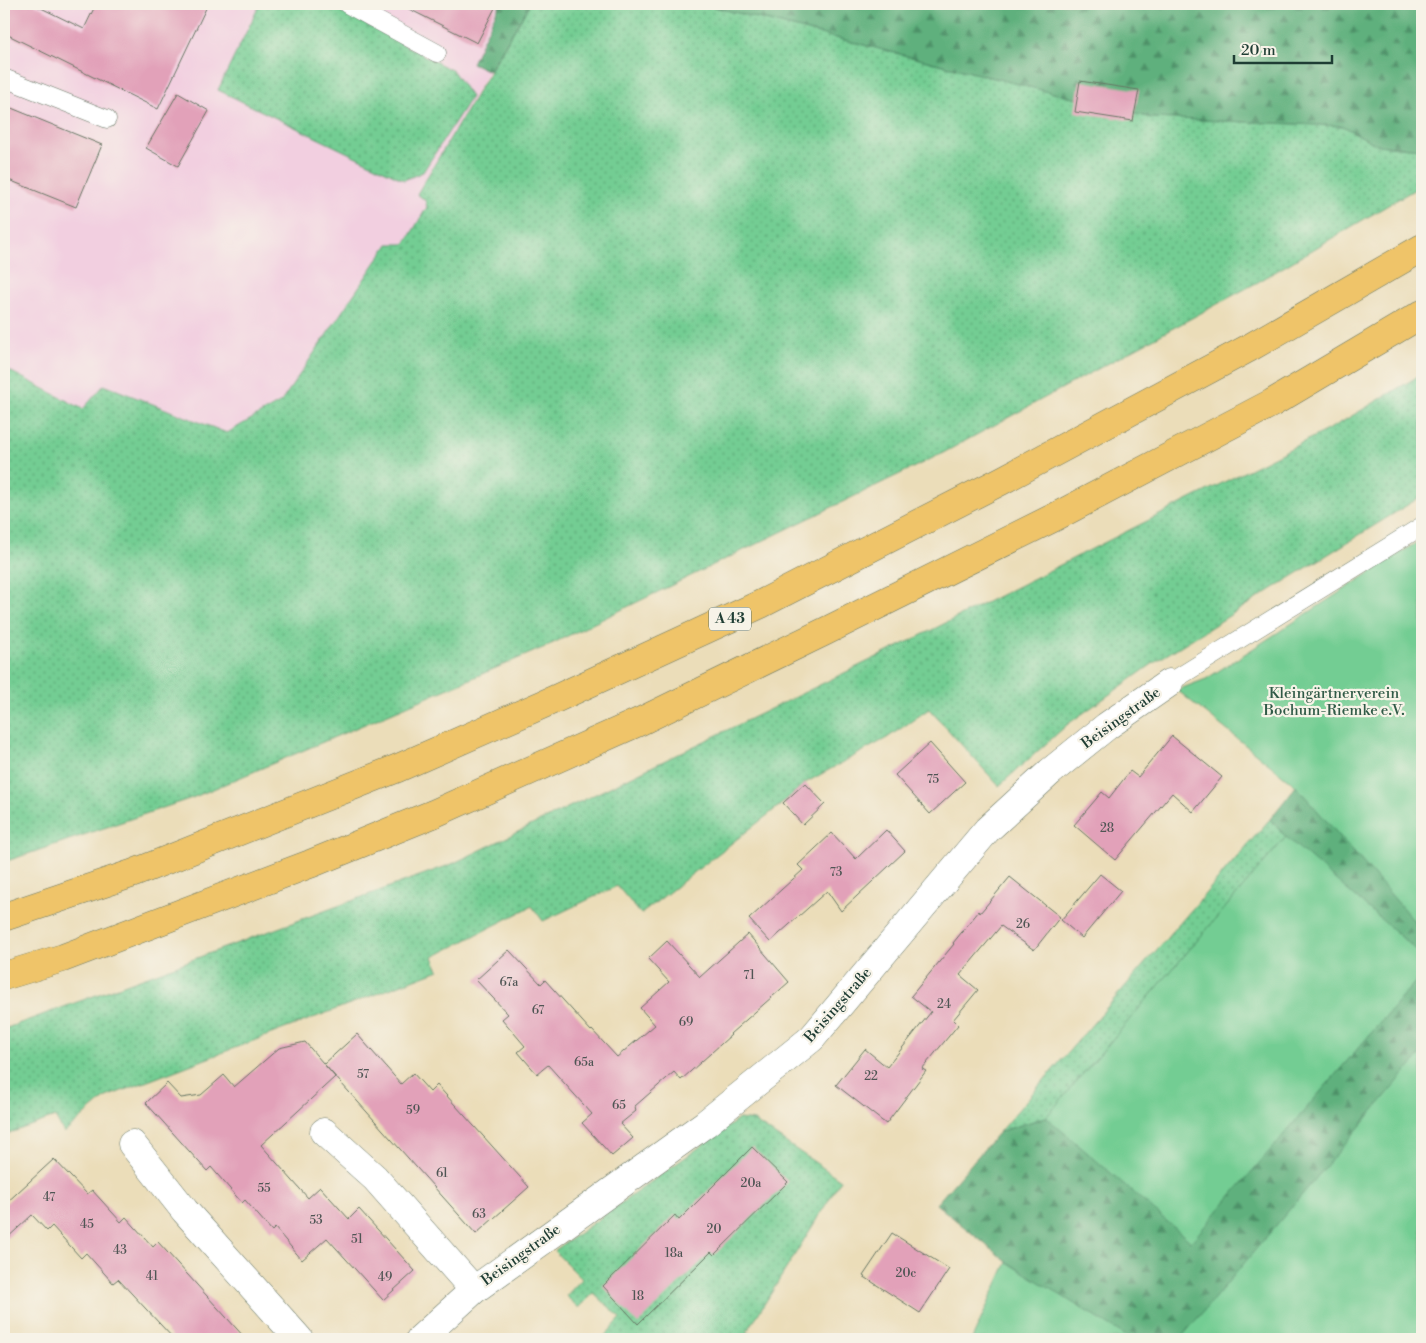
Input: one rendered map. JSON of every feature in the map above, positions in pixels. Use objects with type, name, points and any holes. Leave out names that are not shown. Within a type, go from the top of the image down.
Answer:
[{"type":"highway","name":"A 43","points":[[4,917],[134,873],[398,768],[554,700],[761,604],[1001,481],[1232,358],[1422,248]]},
{"type":"highway","points":[[4,976],[63,958],[319,860],[433,814],[641,721],[1061,513],[1272,403],[1422,314]]},
{"type":"street","name":"Beisingstraße","points":[[420,1339],[474,1290],[705,1124],[812,1038],[988,830],[1050,772],[1100,732],[1169,684]]},
{"type":"street","name":"Beisingstraße","points":[[324,1132],[375,1178],[474,1290]]},
{"type":"street","points":[[132,1144],[185,1211],[299,1339]]},
{"type":"lane","points":[[348,4],[437,52]]},
{"type":"lane","points":[[4,78],[107,120]]},
{"type":"lane","points":[[1169,684],[1422,526]]},
{"type":"shaded area","points":[[4,4],[500,4],[472,63],[489,71],[417,194],[425,200],[427,207],[405,244],[388,244],[281,402],[227,433],[104,386],[83,410],[4,368]]},
{"type":"green space","points":[[260,4],[328,4],[453,71],[471,97],[423,172],[404,180],[218,90]]},
{"type":"green space","points":[[500,4],[530,4],[489,71],[472,63]]},
{"type":"green space","points":[[530,4],[702,4],[1152,118],[1343,126],[1377,145],[1422,149],[1422,185],[1258,282],[943,453],[545,647],[192,798],[4,862],[4,368],[83,409],[104,385],[227,433],[281,402],[388,244],[405,244],[427,207],[425,200],[417,194]]},
{"type":"green space","points":[[702,4],[1422,4],[1422,149],[1377,145],[1343,126],[1152,118]]},
{"type":"green space","points":[[1422,374],[1422,496],[1158,660],[1068,724],[999,786],[929,709],[887,738],[805,783],[783,803],[641,914],[617,886],[543,921],[532,906],[433,957],[439,970],[106,1097],[64,1133],[55,1117],[4,1135],[4,1029],[452,864],[910,641],[1335,426]]},
{"type":"green space","name":"Kleingärtnerverein Bochum-Riemke e.V.","points":[[1422,539],[1422,930],[1296,786],[1177,690],[1206,679]]},
{"type":"green space","points":[[1296,786],[1422,930],[1422,955],[1286,837],[1270,819]]},
{"type":"green space","points":[[1270,819],[1286,837],[1046,1117],[999,1132]]},
{"type":"green space","points":[[1286,837],[1422,955],[1422,974],[1191,1242],[1046,1117]]},
{"type":"green space","points":[[1422,974],[1422,1053],[1180,1339],[1131,1339],[1007,1262],[936,1204],[999,1132],[1046,1117],[1191,1242]]},
{"type":"green space","points":[[1422,1053],[1422,1339],[1180,1339]]},
{"type":"green space","points":[[739,1119],[754,1121],[841,1180],[747,1332],[760,1339],[602,1339],[621,1318],[594,1293],[579,1308],[566,1296],[582,1279],[554,1251]]},
{"type":"green space","points":[[1007,1262],[1131,1339],[972,1339]]},
{"type":"building","points":[[4,4],[33,4],[84,29],[96,4],[208,4],[158,109],[4,33]]},
{"type":"building","points":[[399,4],[497,4],[477,43]]},
{"type":"building","points":[[1080,81],[1139,90],[1133,121],[1075,112]]},
{"type":"building","points":[[178,93],[209,111],[178,166],[146,148]]},
{"type":"building","points":[[4,105],[102,145],[76,207],[4,178]]},
{"type":"building","points":[[1172,736],[1222,777],[1193,812],[1172,793],[1115,860],[1074,825],[1102,792],[1109,798],[1130,771],[1138,777]]},
{"type":"building","points":[[930,743],[965,782],[930,814],[895,775]]},
{"type":"building","points":[[805,783],[825,804],[803,825],[783,803]]},
{"type":"building","points":[[886,830],[905,851],[841,911],[827,891],[770,942],[749,919],[803,870],[798,865],[832,833],[856,859]]},
{"type":"building","points":[[1100,874],[1121,891],[1082,938],[1061,920]]},
{"type":"building","points":[[1010,877],[1060,917],[1034,950],[1001,926],[960,975],[978,990],[953,1020],[958,1025],[922,1069],[926,1071],[886,1124],[836,1085],[865,1049],[887,1067],[931,1012],[911,996],[979,911],[980,913]]},
{"type":"building","points":[[748,934],[789,982],[681,1080],[674,1072],[635,1106],[636,1111],[620,1124],[633,1138],[612,1156],[582,1123],[592,1114],[548,1065],[537,1074],[518,1052],[525,1046],[502,1019],[508,1014],[476,980],[509,950],[541,984],[545,980],[617,1057],[655,1025],[640,1008],[669,982],[648,959],[667,941],[700,977]]},
{"type":"building","points":[[357,1034],[401,1084],[413,1073],[430,1092],[437,1085],[529,1187],[476,1234],[324,1064]]},
{"type":"building","points":[[305,1042],[335,1077],[261,1145],[308,1198],[320,1187],[349,1219],[359,1209],[415,1271],[383,1300],[327,1238],[302,1260],[275,1228],[272,1231],[245,1200],[242,1203],[211,1167],[207,1171],[146,1103],[167,1083],[181,1098],[201,1095],[224,1075],[234,1087],[279,1048]]},
{"type":"building","points":[[752,1147],[788,1182],[714,1255],[711,1252],[638,1324],[603,1286],[675,1215],[679,1220]]},
{"type":"building","points":[[54,1159],[87,1194],[92,1190],[121,1222],[126,1217],[153,1247],[158,1242],[246,1339],[174,1339],[118,1279],[113,1283],[86,1253],[81,1258],[52,1226],[47,1231],[32,1215],[4,1241],[4,1205]]},
{"type":"building","points":[[892,1233],[949,1269],[920,1313],[863,1276]]}]
